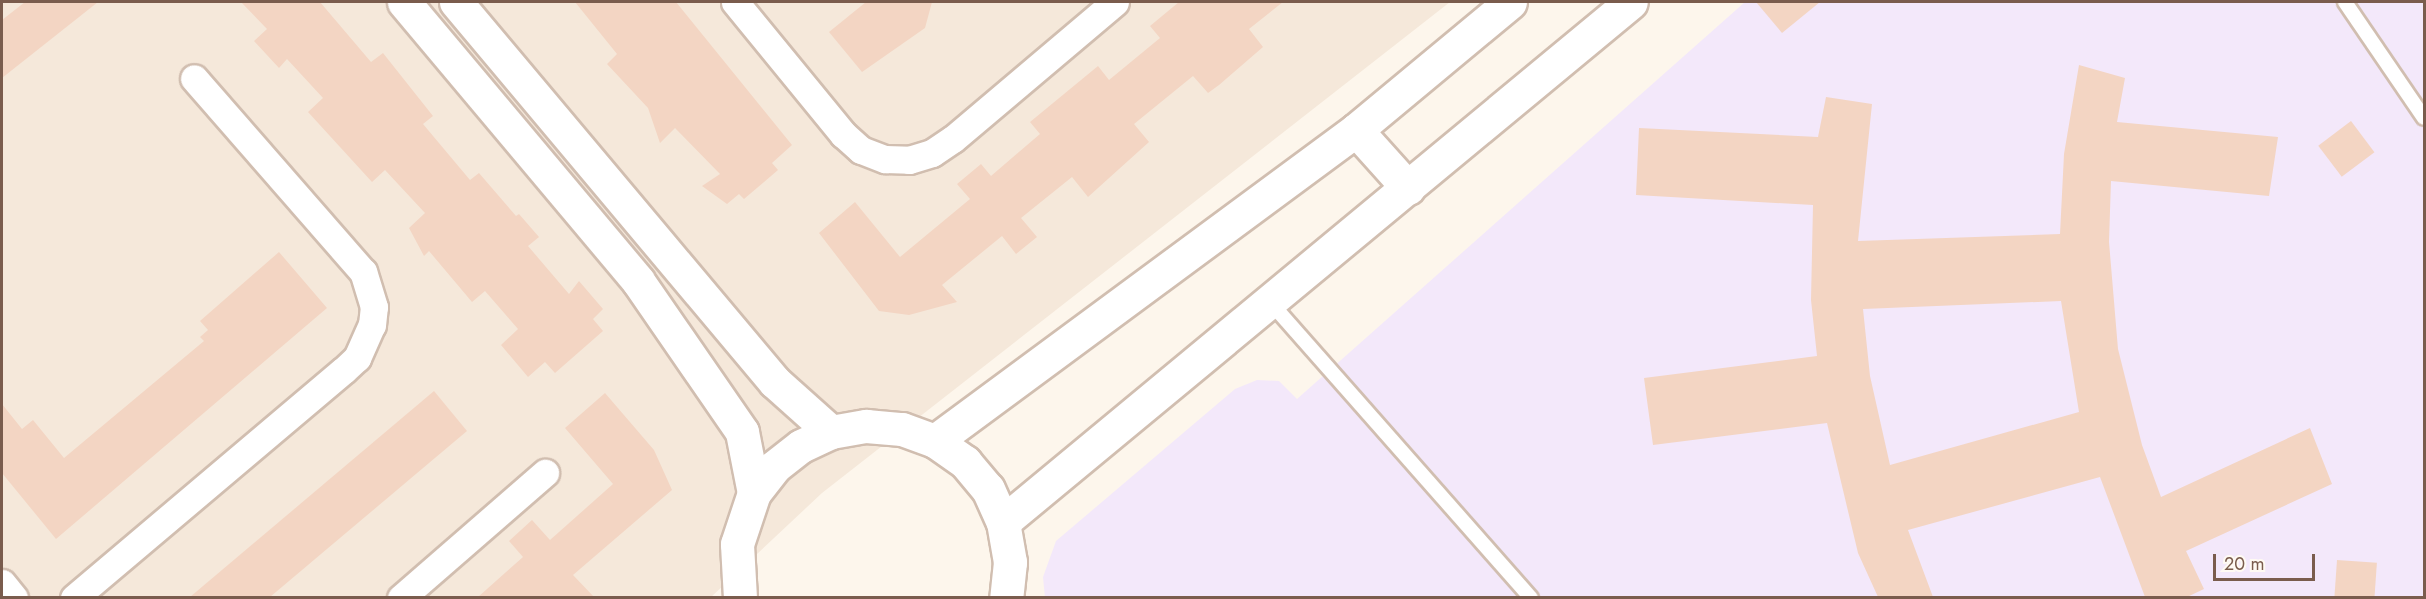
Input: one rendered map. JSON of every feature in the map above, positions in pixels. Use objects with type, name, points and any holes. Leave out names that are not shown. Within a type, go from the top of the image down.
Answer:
[{"type":"main road","points":[[404,2],[638,281],[742,432],[754,493]]},
{"type":"main road","points":[[456,2],[775,381],[831,432]]},
{"type":"main road","points":[[936,441],[1356,130],[1510,2]]},
{"type":"main road","points":[[1004,522],[1271,303],[1630,2]]},
{"type":"main road","points":[[1356,130],[1408,188]]},
{"type":"main road","points":[[739,597],[736,544],[754,493],[774,467],[801,446],[831,432],[878,427],[902,429],[936,441],[977,476],[1004,522],[1010,562],[1005,597]]},
{"type":"street","points":[[735,2],[843,134],[861,150],[885,159],[909,160],[932,153],[953,140],[1115,2]]},
{"type":"street","points":[[74,597],[344,370],[357,358],[372,325],[374,307],[363,272],[194,78]]},
{"type":"street","points":[[400,597],[545,473]]},
{"type":"street","points":[[2,583],[14,597]]},
{"type":"lane","points":[[2345,2],[2424,118]]},
{"type":"lane","points":[[1271,303],[1531,597]]},
{"type":"shaded area","points":[[2,2],[1450,2],[822,493],[710,598],[2,597]]},
{"type":"shaded area","points":[[1745,2],[2424,2],[2424,597],[1045,598],[1043,577],[1056,541],[1235,389],[1257,380],[1279,381],[1297,399]]},
{"type":"building","points":[[25,2],[98,2],[2,78],[2,20]]},
{"type":"building","points":[[241,2],[320,2],[371,62],[383,53],[433,116],[423,124],[470,180],[479,173],[516,216],[519,214],[539,237],[528,246],[569,294],[579,281],[603,309],[593,319],[603,331],[555,373],[545,362],[528,377],[501,345],[518,329],[485,291],[472,302],[429,251],[424,256],[409,228],[425,213],[385,170],[372,182],[308,112],[323,98],[287,59],[279,68],[254,41],[267,29]]},
{"type":"building","points":[[575,2],[676,2],[792,145],[772,163],[778,170],[744,199],[739,194],[727,204],[702,186],[720,174],[675,128],[660,143],[648,108],[607,64],[617,54]]},
{"type":"building","points":[[866,2],[932,2],[925,28],[862,72],[829,32]]},
{"type":"building","points":[[1179,2],[1283,2],[1249,29],[1263,47],[1219,85],[1208,93],[1193,76],[1134,124],[1149,142],[1088,197],[1072,177],[1021,218],[1037,237],[1016,254],[1002,236],[942,285],[957,302],[909,315],[879,311],[819,233],[855,202],[900,257],[970,199],[957,184],[981,164],[991,176],[1040,134],[1030,122],[1098,66],[1109,80],[1160,38],[1150,26]]},
{"type":"building","points":[[1756,2],[1820,2],[1782,33]]},
{"type":"building","points":[[2079,65],[2125,78],[2117,122],[2278,137],[2269,196],[2111,181],[2109,242],[2118,349],[2142,445],[2161,497],[2310,428],[2332,484],[2186,551],[2204,589],[2187,597],[2145,597],[2100,477],[1908,530],[1933,597],[1878,597],[1858,553],[1827,423],[1653,445],[1644,378],[1817,356],[1811,300],[1813,205],[1636,195],[1639,128],[1818,137],[1826,97],[1872,104],[1858,241],[2060,234],[2064,154]],"holes":[[[2061,301],[2079,412],[1890,465],[1870,376],[1863,309]]]},
{"type":"building","points":[[2351,121],[2374,152],[2342,177],[2318,146]]},
{"type":"building","points":[[279,252],[327,308],[56,539],[2,473],[2,404],[22,429],[33,420],[64,458],[204,341],[200,337],[208,330],[200,321]]},
{"type":"building","points":[[434,391],[467,431],[270,597],[190,597]]},
{"type":"building","points":[[605,393],[654,450],[672,490],[573,575],[594,597],[478,597],[523,557],[509,541],[532,520],[550,540],[613,484],[565,428]]},
{"type":"building","points":[[2337,560],[2377,563],[2374,598],[2334,596]]}]
